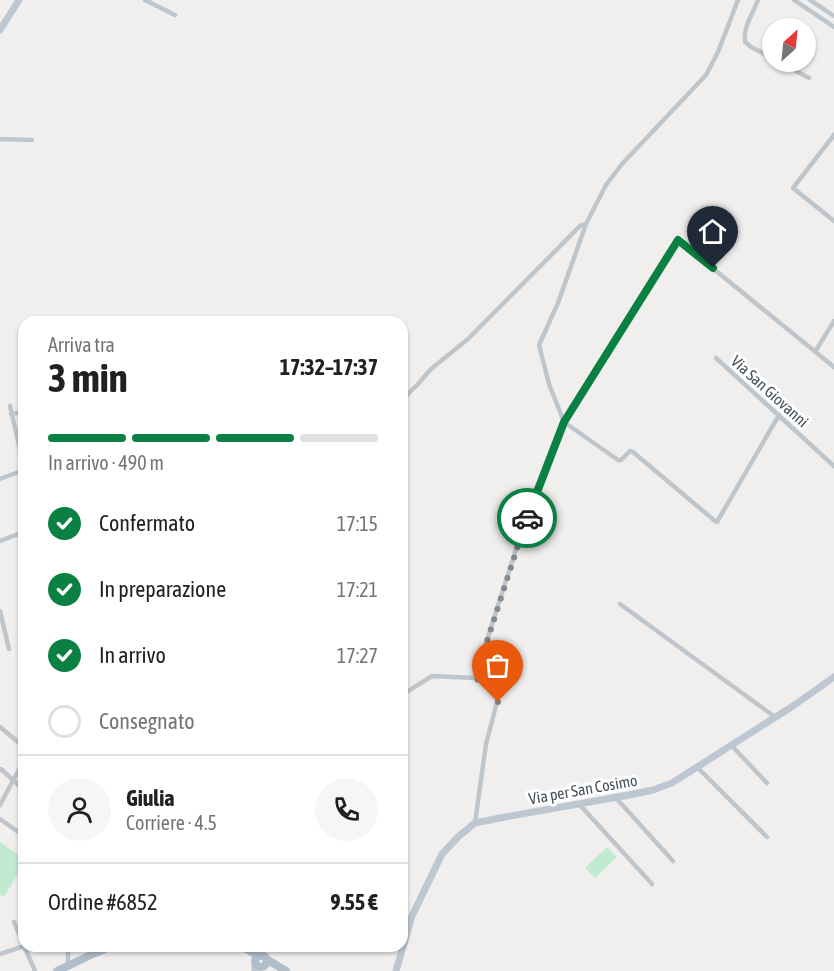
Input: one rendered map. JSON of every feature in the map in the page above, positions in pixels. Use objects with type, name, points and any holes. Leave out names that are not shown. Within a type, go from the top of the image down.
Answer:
[{"type":"main road","points":[[57,971],[97,952]]},
{"type":"main road","points":[[247,952],[260,964],[283,969]]},
{"type":"street","points":[[0,30],[19,0]]},
{"type":"street","points":[[145,0],[175,15]]},
{"type":"street","points":[[738,0],[718,52],[706,75],[622,164],[606,185],[586,224],[558,303],[540,345],[549,384],[564,422],[618,460],[633,452],[717,522],[779,415]]},
{"type":"street","points":[[758,0],[744,34],[746,42],[762,53]]},
{"type":"street","points":[[794,0],[834,27]]},
{"type":"street","points":[[810,0],[834,16]]},
{"type":"street","points":[[798,72],[809,78]]},
{"type":"street","points":[[834,135],[793,188],[834,221]]},
{"type":"street","points":[[0,139],[32,140]]},
{"type":"street","points":[[408,394],[431,369],[468,339],[580,226],[586,224]]},
{"type":"street","points":[[475,678],[525,524],[564,422],[678,240],[834,367]]},
{"type":"street","points":[[816,352],[834,321]]},
{"type":"street","name":"Via San Giovanni","points":[[716,358],[834,466]]},
{"type":"street","points":[[10,406],[18,443]]},
{"type":"street","points":[[11,414],[18,412]]},
{"type":"street","points":[[0,478],[18,470]]},
{"type":"street","points":[[0,541],[18,534]]},
{"type":"street","points":[[620,604],[776,717]]},
{"type":"street","points":[[0,611],[2,629],[9,649]]},
{"type":"street","points":[[408,691],[429,676],[475,678],[495,690],[498,695],[486,744],[475,824]]},
{"type":"street","name":"Via per San Cosimo","points":[[408,930],[412,916],[442,854],[459,836],[475,824],[663,787],[698,768],[794,706],[834,677]]},
{"type":"street","points":[[0,728],[18,742]]},
{"type":"street","points":[[731,746],[767,783]]},
{"type":"street","points":[[698,768],[767,837]]},
{"type":"street","points":[[0,770],[18,785]]},
{"type":"street","points":[[0,805],[18,771]]},
{"type":"street","points":[[616,798],[673,861]]},
{"type":"street","points":[[579,804],[652,884]]},
{"type":"street","points":[[0,819],[18,832]]},
{"type":"street","points":[[14,922],[18,932]]},
{"type":"street","points":[[0,954],[18,948]]},
{"type":"street","points":[[27,952],[35,971]]},
{"type":"street","points":[[68,952],[68,965]]},
{"type":"street","name":"Via per San Cosimo","points":[[396,971],[402,952]]},
{"type":"green space","points":[[0,842],[18,855],[18,873],[4,897],[0,894]]},
{"type":"green space","points":[[607,847],[617,857],[595,878],[585,868]]},
{"type":"way so far","points":[[498,702],[495,690],[475,678],[527,518]]},
{"type":"route","points":[[527,518],[564,422],[678,240],[713,268]]}]
